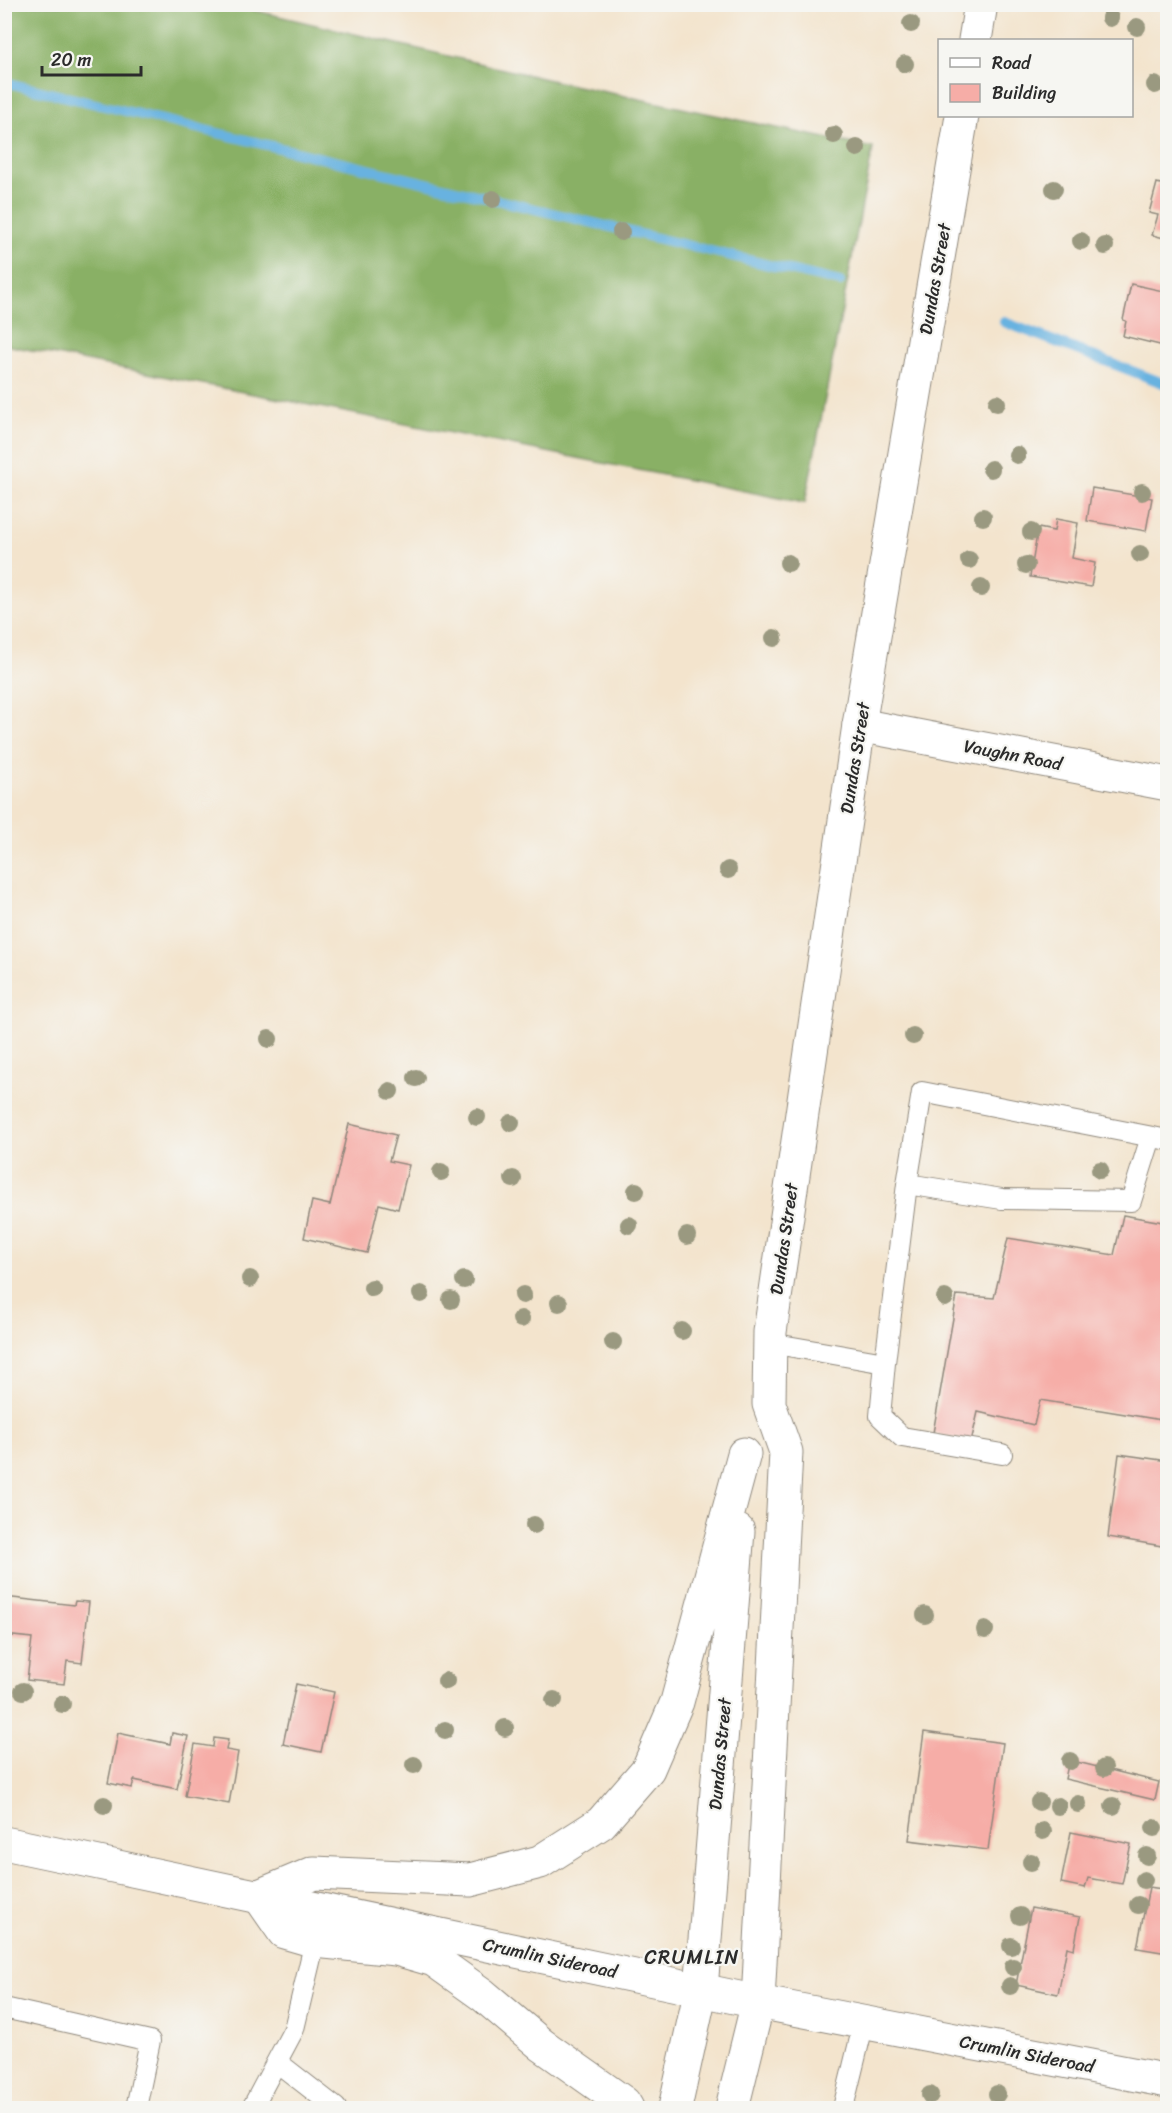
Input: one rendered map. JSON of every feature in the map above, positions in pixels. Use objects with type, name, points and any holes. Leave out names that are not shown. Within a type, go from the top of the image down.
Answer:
[{"type":"main road","points":[[975,39],[981,4]]},
{"type":"main road","name":"Dundas Street","points":[[732,2109],[758,2002],[786,1452],[769,1404],[770,1343],[860,725],[962,117]]},
{"type":"main road","name":"Vaughn Road","points":[[860,725],[1167,784]]},
{"type":"main road","name":"Dundas Street","points":[[675,2109],[701,1989],[744,1454],[769,1404]]},
{"type":"main road","points":[[627,2109],[624,2103],[542,2045],[483,1995],[434,1960],[396,1949],[315,1941],[284,1932],[259,1896],[314,1873],[470,1880],[540,1862],[601,1823],[648,1769],[677,1702],[744,1454]]},
{"type":"main road","name":"Crumlin Sideroad","points":[[4,1843],[758,2002],[1167,2081]]},
{"type":"lane","points":[[907,1184],[1002,1199],[1131,1201],[1159,1138],[922,1092],[907,1184],[880,1416],[902,1437],[1002,1454]]},
{"type":"lane","points":[[770,1343],[885,1363]]},
{"type":"lane","points":[[252,2109],[294,2029],[315,1941]]},
{"type":"lane","points":[[4,2008],[150,2041],[136,2109]]},
{"type":"lane","points":[[843,2109],[864,2022]]},
{"type":"lane","points":[[277,2062],[336,2109]]},
{"type":"green space","points":[[4,5],[232,5],[563,83],[873,148],[805,503],[5,345]]},
{"type":"building","points":[[1157,183],[1168,186],[1168,239],[1152,235],[1158,215],[1149,213]]},
{"type":"building","points":[[1131,284],[1168,292],[1168,347],[1123,336],[1126,321],[1123,320]]},
{"type":"building","points":[[1092,488],[1152,498],[1146,531],[1087,521]]},
{"type":"building","points":[[1056,519],[1078,523],[1072,558],[1095,563],[1091,587],[1030,577],[1038,528],[1054,531]]},
{"type":"building","points":[[349,1124],[396,1135],[389,1161],[409,1165],[398,1209],[379,1204],[367,1253],[304,1238],[312,1201],[330,1205]]},
{"type":"building","points":[[1123,1215],[1168,1223],[1168,1421],[1040,1400],[1034,1425],[978,1412],[971,1442],[933,1433],[957,1295],[994,1298],[1008,1238],[1114,1255]]},
{"type":"building","points":[[1119,1454],[1168,1461],[1168,1547],[1108,1537]]},
{"type":"building","points":[[4,1597],[74,1605],[75,1601],[89,1602],[82,1663],[67,1661],[64,1684],[27,1680],[32,1638],[4,1635]]},
{"type":"building","points":[[296,1684],[334,1692],[321,1752],[283,1744]]},
{"type":"building","points":[[924,1732],[1003,1743],[988,1850],[909,1840]]},
{"type":"building","points":[[118,1733],[170,1744],[172,1733],[188,1736],[177,1789],[134,1780],[132,1788],[108,1783]]},
{"type":"building","points":[[214,1738],[228,1740],[226,1750],[238,1752],[229,1804],[185,1796],[195,1744],[213,1747]]},
{"type":"building","points":[[1069,1760],[1159,1782],[1155,1800],[1065,1779]]},
{"type":"building","points":[[1071,1832],[1131,1844],[1122,1884],[1088,1878],[1085,1888],[1061,1883]]},
{"type":"building","points":[[1149,1887],[1168,1890],[1168,1953],[1137,1948]]},
{"type":"building","points":[[1031,1908],[1080,1917],[1074,1949],[1067,1947],[1058,1994],[1016,1985]]},
{"type":"waterway","points":[[4,82],[840,282]]},
{"type":"waterway","points":[[1004,322],[1168,385]]},
{"type":"district","name":"CRUMLIN","points":[[692,1957]]}]
